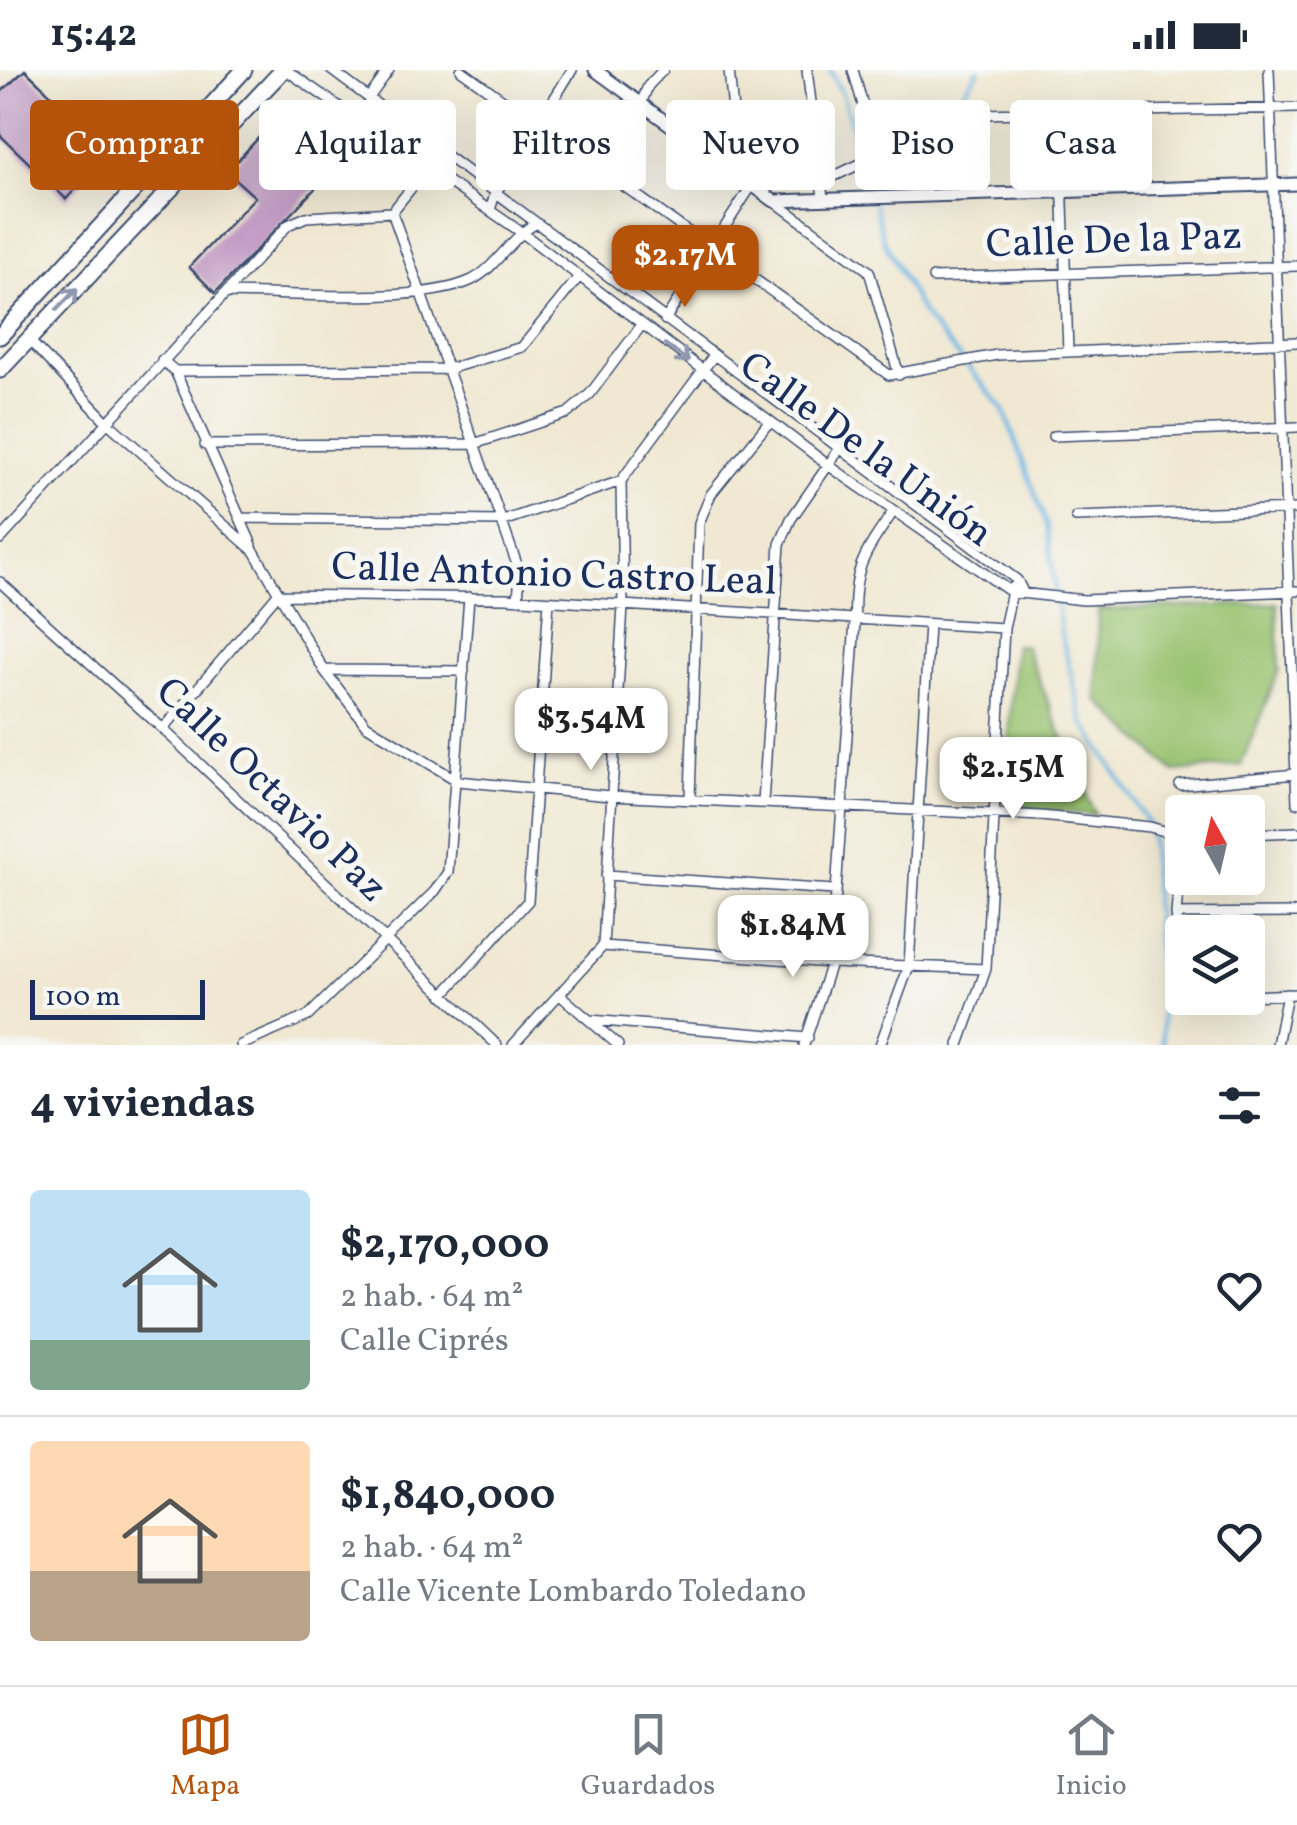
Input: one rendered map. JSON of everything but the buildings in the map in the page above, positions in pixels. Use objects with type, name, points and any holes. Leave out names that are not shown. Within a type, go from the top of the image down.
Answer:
[{"type":"main road","points":[[0,336],[244,70]]},
{"type":"main road","points":[[0,370],[284,70]]},
{"type":"street","name":"Calle De la Unión","points":[[284,70],[329,100]]},
{"type":"street","name":"Calle De la Unión","points":[[331,70],[1020,585],[1044,598],[1084,600],[1293,591]]},
{"type":"street","points":[[368,99],[389,70]]},
{"type":"street","points":[[462,70],[502,100]]},
{"type":"street","points":[[553,100],[572,70]]},
{"type":"street","points":[[595,70],[636,100]]},
{"type":"street","points":[[643,100],[648,86],[663,70]]},
{"type":"street","points":[[729,70],[732,100]]},
{"type":"street","points":[[807,70],[811,100]]},
{"type":"street","points":[[835,176],[862,163],[874,148],[854,70]]},
{"type":"street","points":[[1269,70],[1282,427],[1292,509],[1297,803]]},
{"type":"street","points":[[1152,112],[1297,108]]},
{"type":"street","points":[[774,201],[1297,184]]},
{"type":"street","name":"Calle De la Unión","points":[[456,186],[828,465],[1011,592]]},
{"type":"street","points":[[0,540],[295,220],[392,212],[410,190]]},
{"type":"street","points":[[490,210],[497,190]]},
{"type":"street","points":[[625,190],[871,366],[899,376],[997,355],[1297,342]]},
{"type":"street","points":[[665,320],[749,190]]},
{"type":"street","points":[[759,190],[869,271],[899,376]]},
{"type":"street","points":[[822,190],[823,198]]},
{"type":"street","points":[[1062,192],[1068,352]]},
{"type":"street","points":[[392,212],[503,521],[520,574],[518,599]]},
{"type":"street","points":[[224,293],[421,292],[476,277],[521,232],[536,224]]},
{"type":"street","name":"Calle De la Paz","points":[[933,278],[1297,266]]},
{"type":"street","points":[[175,371],[448,369],[522,348],[578,278]]},
{"type":"street","points":[[206,445],[474,444],[568,413],[590,394],[640,326]]},
{"type":"street","points":[[28,339],[106,422],[254,551]]},
{"type":"street","points":[[239,518],[503,521],[621,480],[714,355]]},
{"type":"street","points":[[162,360],[175,371],[254,551],[324,670],[366,725],[458,781],[608,796],[994,817],[1041,816],[1150,827],[1165,833]]},
{"type":"street","points":[[690,798],[704,506],[770,420]]},
{"type":"street","points":[[1052,436],[1297,427]]},
{"type":"street","points":[[763,803],[780,544],[840,448]]},
{"type":"street","points":[[513,1045],[603,946],[608,796],[623,606],[621,480]]},
{"type":"street","points":[[1076,517],[1292,509]]},
{"type":"street","points":[[590,1020],[806,1041],[831,963],[857,568],[893,512]]},
{"type":"street","name":"Calle Octavio Paz","points":[[0,582],[497,1045]]},
{"type":"street","points":[[958,1045],[986,969],[1004,628],[1011,592],[1020,585]]},
{"type":"street","name":"Calle Antonio Castro Leal","points":[[162,729],[277,595],[518,599],[1004,628]]},
{"type":"street","points":[[241,1045],[308,1016],[385,942],[448,872],[458,781],[469,598]]},
{"type":"street","points":[[442,995],[528,901],[549,602]]},
{"type":"street","points":[[880,1045],[910,966],[930,624]]},
{"type":"street","points":[[324,670],[464,671]]},
{"type":"street","points":[[1180,785],[1296,774]]},
{"type":"street","points":[[1265,833],[1297,832]]},
{"type":"street","points":[[606,875],[834,890]]},
{"type":"street","points":[[1178,895],[1176,914],[1297,913]]},
{"type":"street","points":[[603,946],[831,963],[986,969]]},
{"type":"street","points":[[1265,995],[1292,994],[1276,1045]]},
{"type":"street","points":[[560,995],[618,1045]]},
{"type":"green space","points":[[1277,603],[1279,670],[1241,765],[1174,772],[1097,700],[1098,610]]},
{"type":"green space","points":[[1015,645],[1025,646],[1095,815],[1004,806]]},
{"type":"waterway","points":[[830,70],[843,96],[871,193]]},
{"type":"waterway","points":[[958,100],[979,70]]},
{"type":"waterway","points":[[874,202],[883,239],[923,315],[1003,408],[1047,526],[1061,634],[1083,721],[1150,827],[1163,1045]]}]
